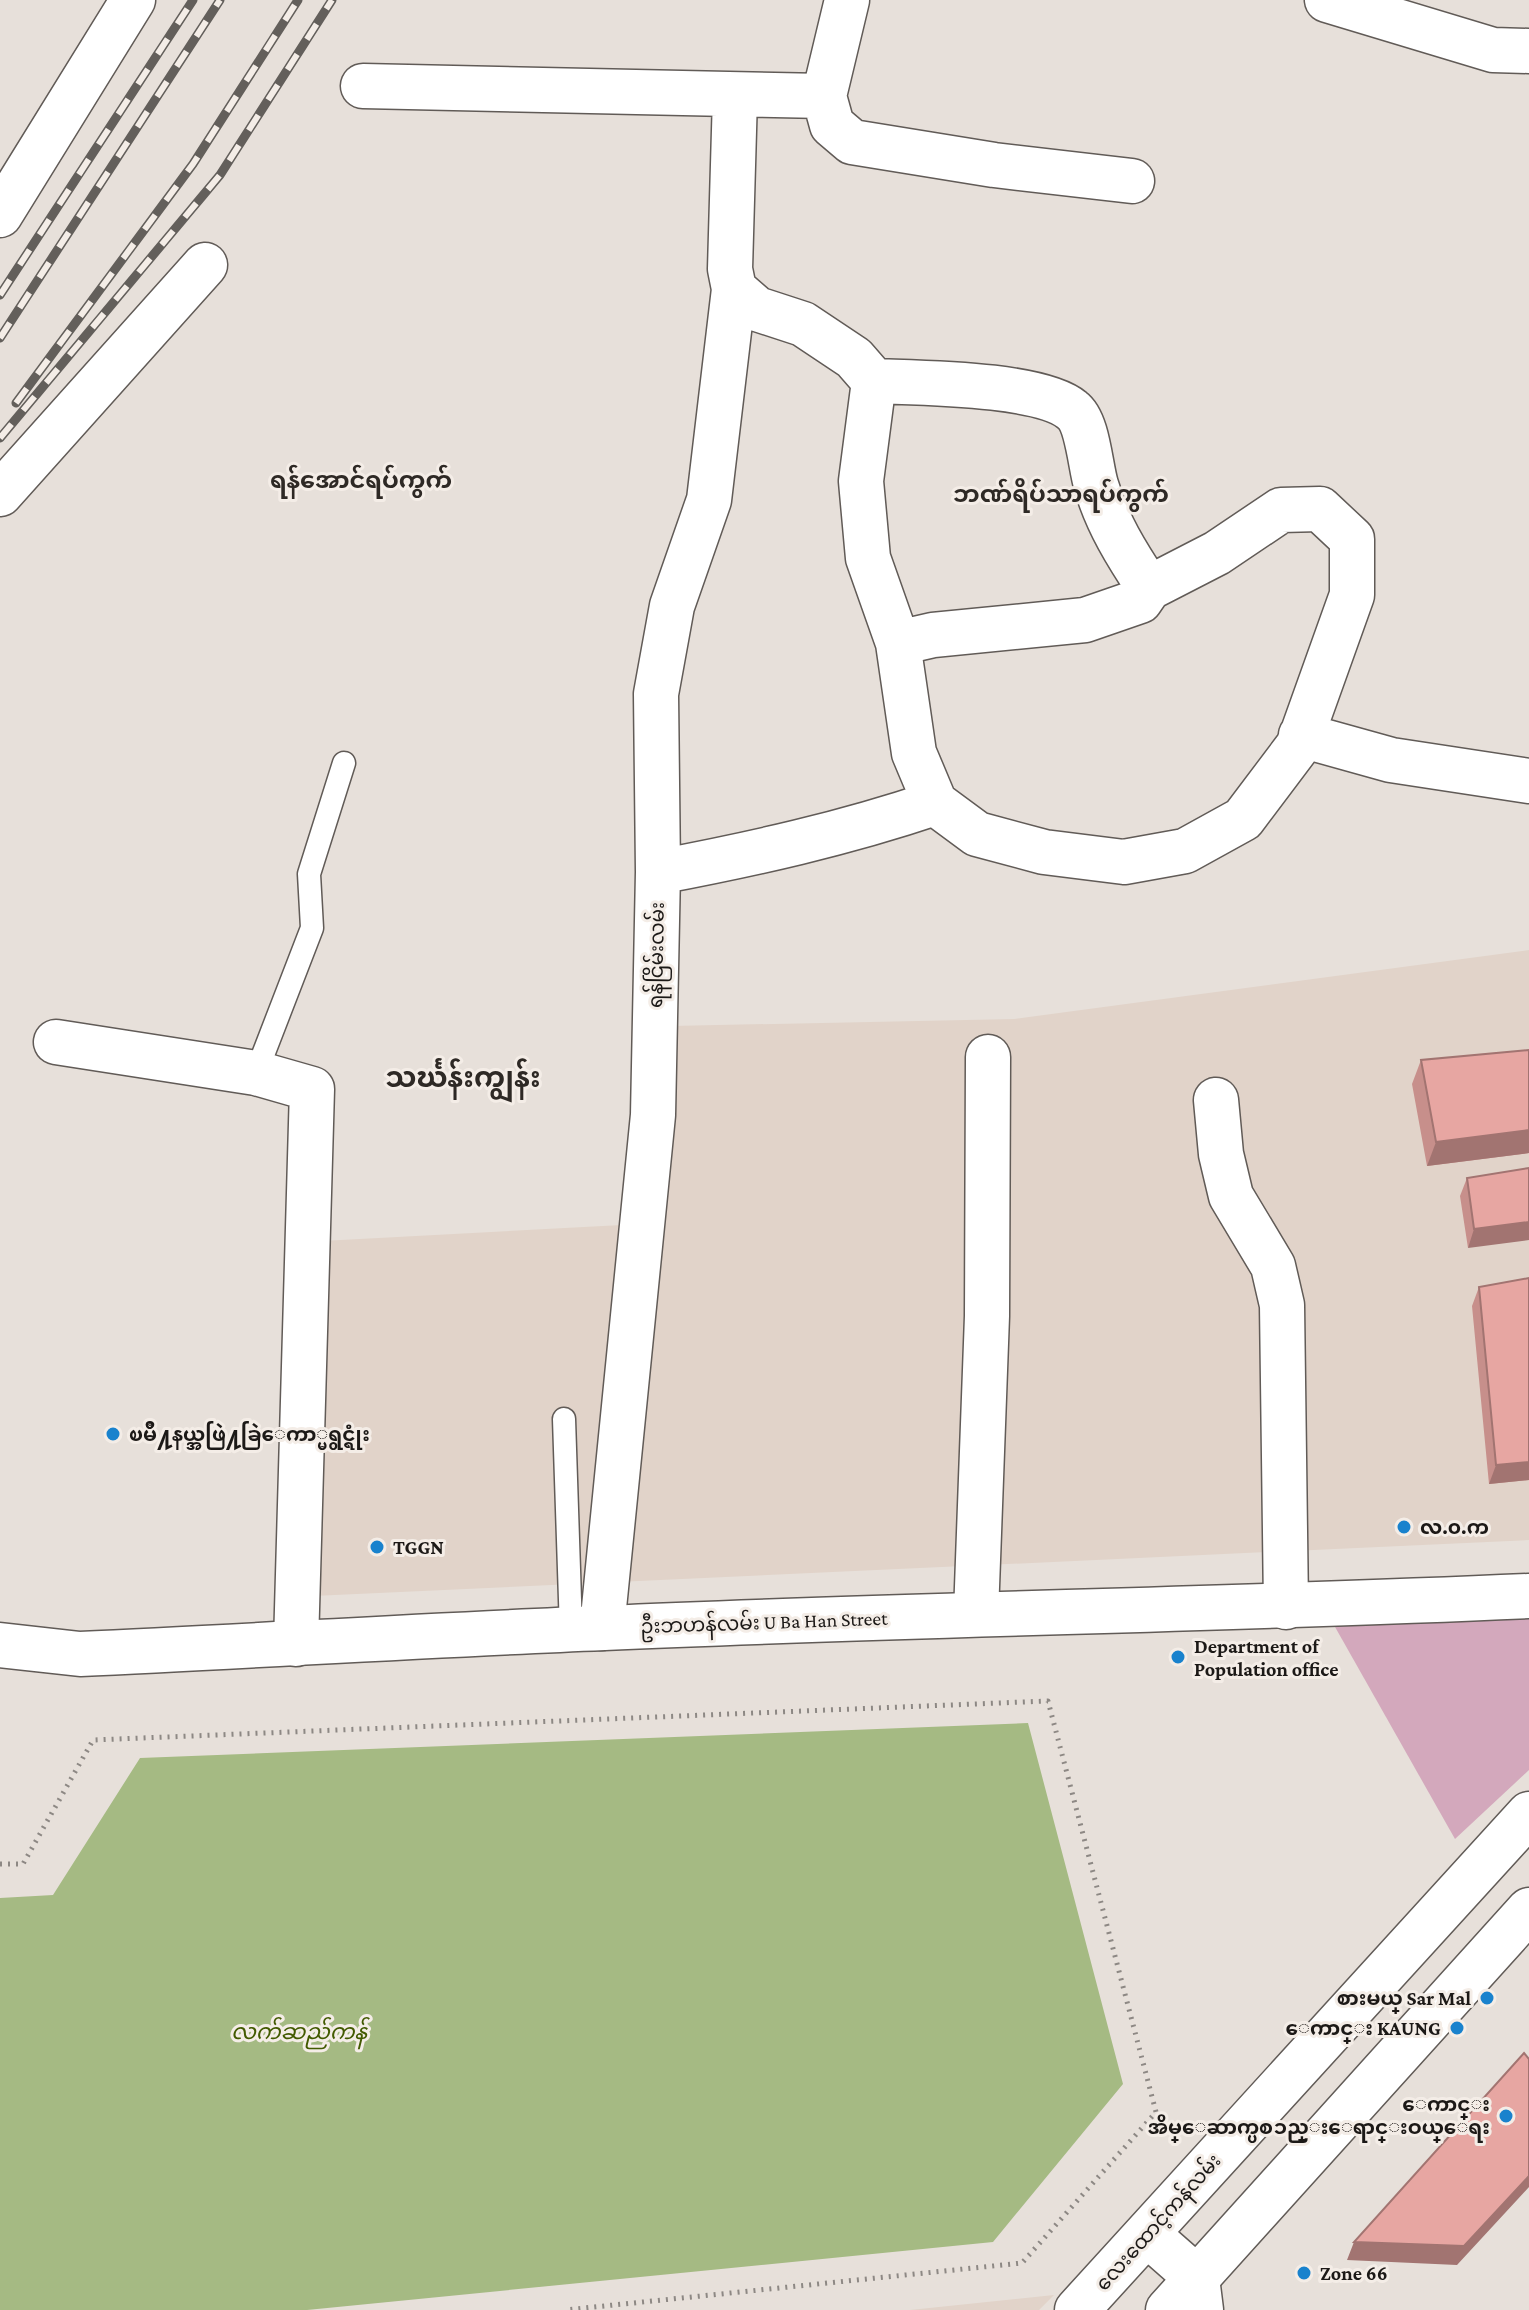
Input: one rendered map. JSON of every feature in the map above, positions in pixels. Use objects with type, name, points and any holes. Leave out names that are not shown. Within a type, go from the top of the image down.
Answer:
[{"type":"street","points":[[0,215],[133,0]]},
{"type":"street","points":[[847,0],[824,96],[832,125],[852,142],[994,165],[1132,181]]},
{"type":"street","points":[[1327,0],[1493,50],[1529,51]]},
{"type":"street","points":[[363,86],[824,96]]},
{"type":"street","name":"ရန်ငြိမ်းလမ်း","points":[[586,1629],[653,1115],[658,872],[656,694],[672,606],[709,500],[734,289],[730,269],[735,96]]},
{"type":"street","points":[[0,494],[205,265]]},
{"type":"street","points":[[734,289],[757,309],[803,324],[854,358],[874,381],[973,385],[1051,398],[1074,411],[1083,428],[1096,485],[1111,527],[1149,588]]},
{"type":"street","points":[[874,381],[861,481],[868,558],[898,643],[914,753],[935,803],[977,834],[1044,852],[1124,862],[1185,851],[1243,819],[1298,746],[1352,595],[1352,539],[1320,509],[1281,510],[1217,553],[1149,588],[1140,601],[1085,620],[933,635],[898,643]]},
{"type":"street","points":[[1301,735],[1391,760],[1529,781]]},
{"type":"street","points":[[658,872],[863,828],[935,803]]},
{"type":"street","points":[[56,1042],[256,1073],[312,1089],[296,1644]]},
{"type":"street","points":[[976,1614],[987,1316],[988,1057]]},
{"type":"street","points":[[1216,1100],[1221,1154],[1231,1196],[1273,1266],[1282,1305],[1286,1607]]},
{"type":"street","name":"ဦးဘဟန်လမ်း U Ba Han Street","points":[[0,1645],[80,1654],[586,1629],[976,1614],[1286,1607],[1529,1596]]},
{"type":"street","name":"လေးထောင့်ကန်လမ်း","points":[[1077,2310],[1529,1814]]},
{"type":"street","points":[[1168,2310],[1199,2294],[1302,2162],[1529,1910]]},
{"type":"street","points":[[1399,1954],[1452,1996]]},
{"type":"street","points":[[1253,2117],[1302,2162]]},
{"type":"street","points":[[1147,2234],[1199,2294]]},
{"type":"lane","points":[[256,1073],[312,928],[309,874],[344,763]]},
{"type":"lane","points":[[564,1419],[586,1629]]},
{"type":"path","points":[[0,1864],[23,1864],[93,1740],[1048,1701],[1156,2112],[1022,2263],[565,2310]]},
{"type":"shaded area","points":[[1529,950],[1529,1540],[313,1596],[322,1241],[660,1223],[671,1026],[1014,1019]]},
{"type":"shaded area","points":[[1326,1611],[1529,1612],[1529,1770],[1455,1839]]},
{"type":"shaded area","points":[[1054,2295],[1039,2310],[910,2310]]},
{"type":"water","name":"လက်ဆည်ကန်","points":[[1028,1723],[1123,2084],[993,2242],[307,2310],[0,2310],[0,1898],[53,1895],[140,1758]]},
{"type":"building","points":[[1529,1050],[1529,1130],[1436,1142],[1421,1060]]},
{"type":"building","points":[[1529,1168],[1529,1222],[1474,1229],[1467,1178]]},
{"type":"building","points":[[1529,1278],[1529,1462],[1496,1465],[1479,1287]]},
{"type":"building","points":[[1524,2053],[1529,2059],[1529,2176],[1464,2246],[1354,2242]]},
{"type":"railway","points":[[0,295],[193,0]]},
{"type":"railway","points":[[0,338],[220,0]]},
{"type":"railway","points":[[16,403],[193,164],[298,0]]},
{"type":"railway","points":[[0,438],[220,175],[332,0]]},
{"type":"place","name":"ၿမိဳ႔နယ္အဖြဲ႔ခြဲေကာ္မရွင္ရုံး","points":[[113,1434]]},
{"type":"place","name":"လ.၀.က","points":[[1404,1527]]},
{"type":"place","name":"TGGN","points":[[377,1547]]},
{"type":"place","name":"Department of Population office","points":[[1178,1657]]},
{"type":"place","name":"စားမယ္ Sar Mal","points":[[1487,1998]]},
{"type":"place","name":"ေကာင္း KAUNG","points":[[1457,2028]]},
{"type":"place","name":"ေကာင္း အိမ္ေဆာက္ပစၥည္းေရာင္းဝယ္ေရး","points":[[1506,2116]]},
{"type":"place","name":"Zone 66","points":[[1304,2273]]},
{"type":"district","name":"ရန်အောင်ရပ်ကွက်","points":[[361,479]]},
{"type":"district","name":"ဘဏ်ရိပ်သာရပ်ကွက်","points":[[1061,493]]},
{"type":"district","name":"သင်္ဃန်းကျွန်း","points":[[463,1077]]}]
